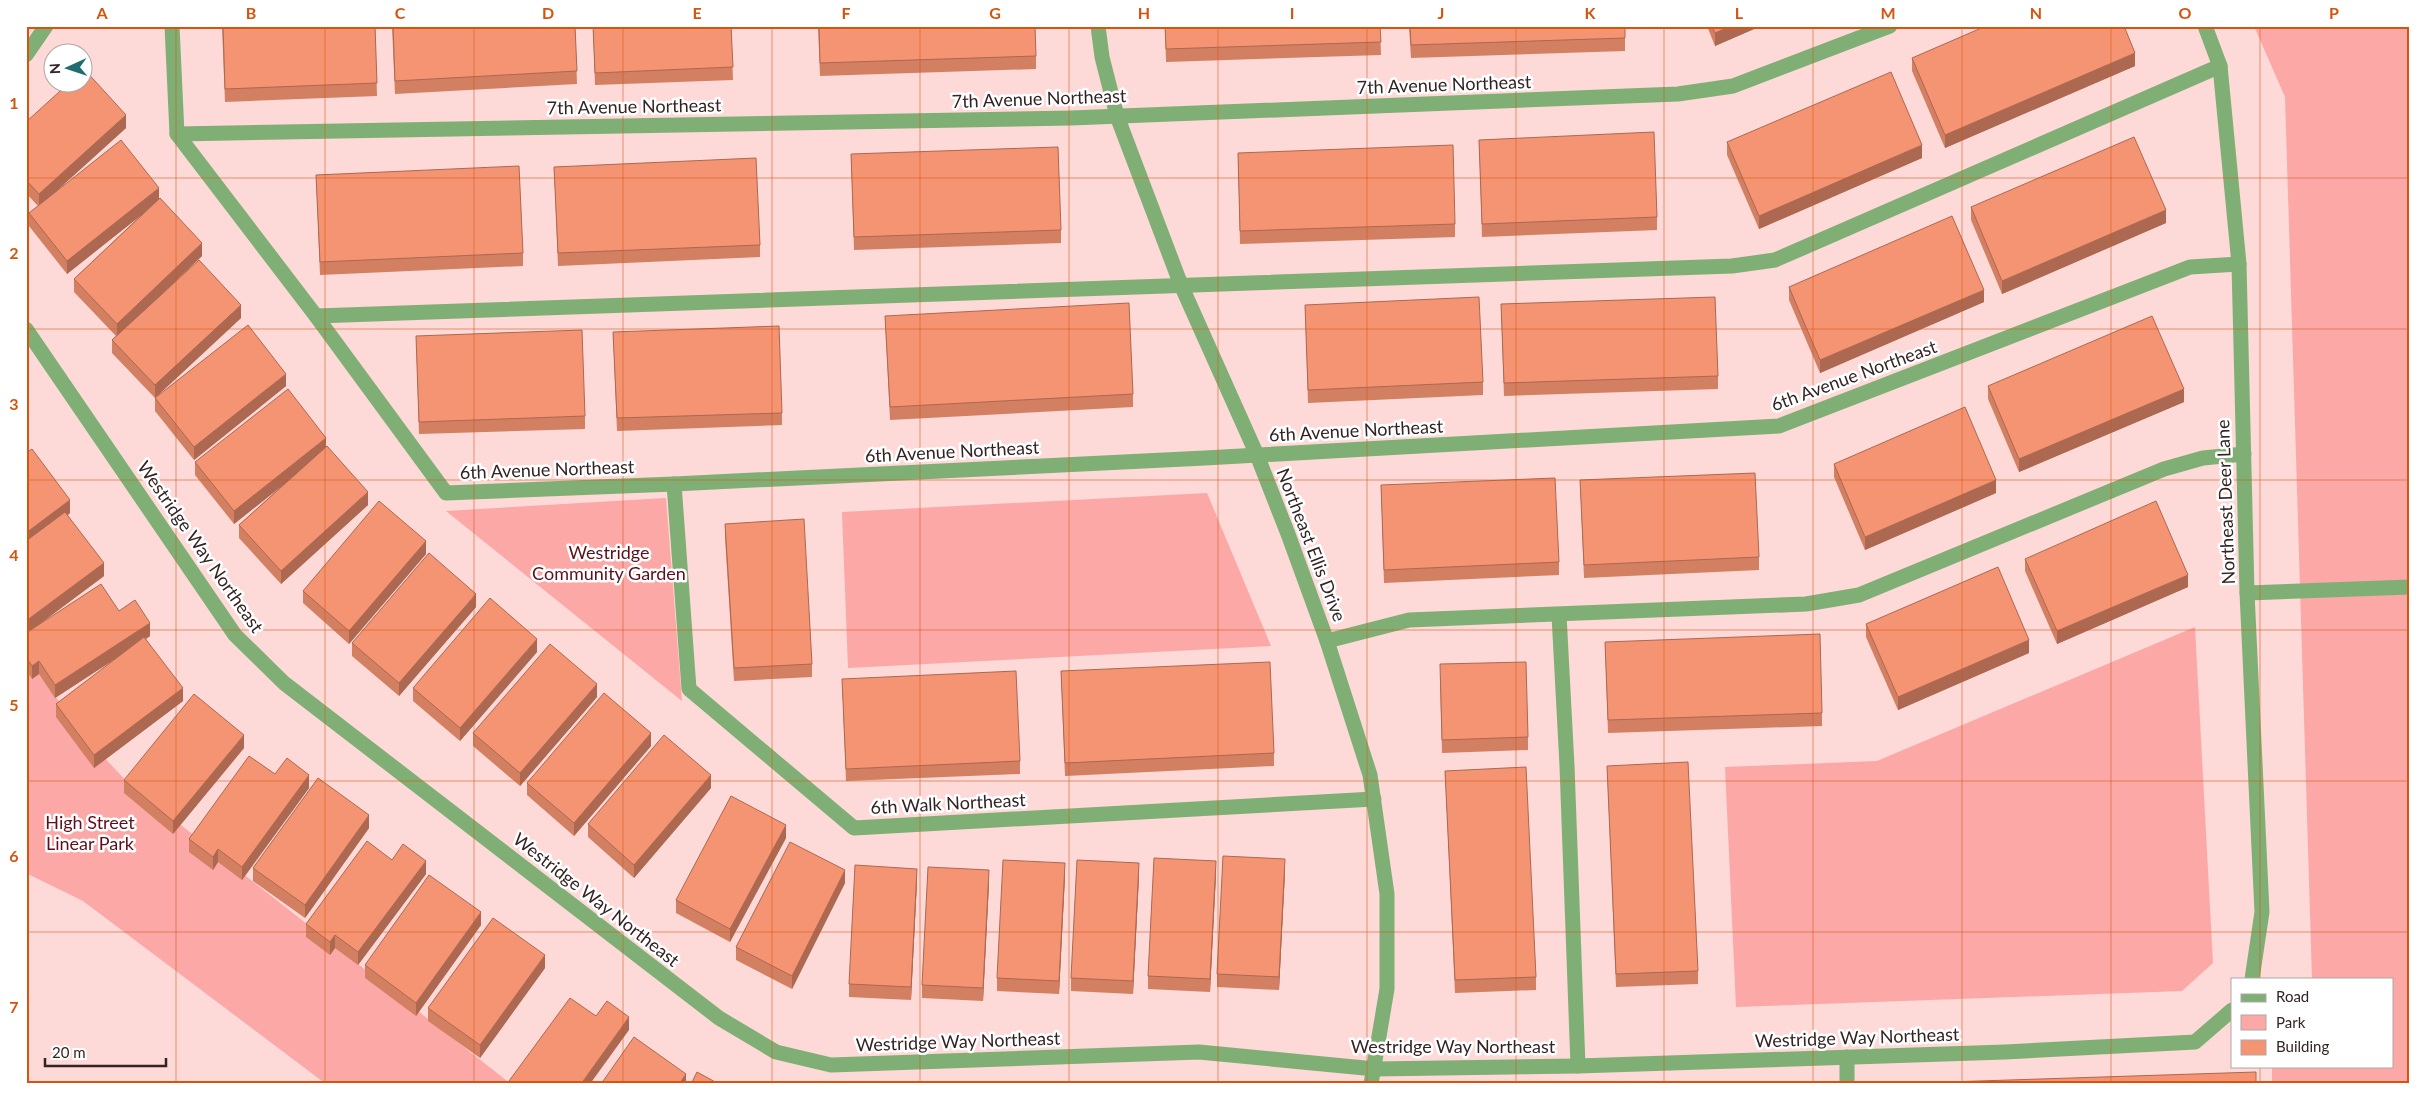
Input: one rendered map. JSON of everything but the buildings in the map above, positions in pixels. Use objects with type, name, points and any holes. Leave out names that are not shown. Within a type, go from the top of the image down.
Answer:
[{"type":"street","points":[[26,56],[46,26]]},
{"type":"street","points":[[172,26],[177,134],[316,316],[1732,266],[1774,260],[2220,66]]},
{"type":"street","name":"Northeast Ellis Drive","points":[[1098,26],[1102,57],[1117,116],[1181,285],[1257,455],[1327,641],[1370,775],[1387,894],[1387,989],[1371,1084]]},
{"type":"street","name":"7th Avenue Northeast","points":[[177,134],[1117,116],[1678,94],[1733,86],[1890,26]]},
{"type":"street","name":"Northeast Deer Lane","points":[[2204,26],[2220,66],[2239,264],[2247,593],[2262,912],[2252,978]]},
{"type":"street","name":"6th Avenue Northeast","points":[[316,316],[446,493],[674,484],[1257,455],[1779,426],[2190,267],[2239,264]]},
{"type":"street","name":"Westridge Way Northeast","points":[[26,330],[235,635],[284,683],[719,1018],[776,1052],[830,1065],[1199,1052],[1375,1068],[1578,1066],[2006,1052],[2195,1042],[2231,1011]]},
{"type":"street","points":[[1327,641],[1409,620],[1806,604],[1858,595],[2164,469],[2203,458],[2244,454]]},
{"type":"street","name":"6th Walk Northeast","points":[[674,484],[689,689],[854,828],[1374,799]]},
{"type":"street","points":[[2247,593],[2410,587]]},
{"type":"street","points":[[1559,615],[1567,766],[1578,1066]]},
{"type":"street","points":[[1846,1057],[1848,1084]]},
{"type":"green space","points":[[2254,26],[2410,26],[2410,1084],[2272,1084],[2272,1068],[2394,1068],[2394,978],[2312,978],[2285,97]]},
{"type":"green space","points":[[1207,493],[1271,646],[848,668],[842,512]]},
{"type":"green space","name":"Westridge Community Garden","points":[[666,498],[682,701],[446,511]]},
{"type":"green space","points":[[2195,627],[2213,963],[2182,991],[1736,1007],[1725,767],[1877,761]]},
{"type":"green space","name":"High Street Linear Park","points":[[26,654],[80,732],[131,786],[511,1084],[326,1084],[83,901],[26,873]]}]
